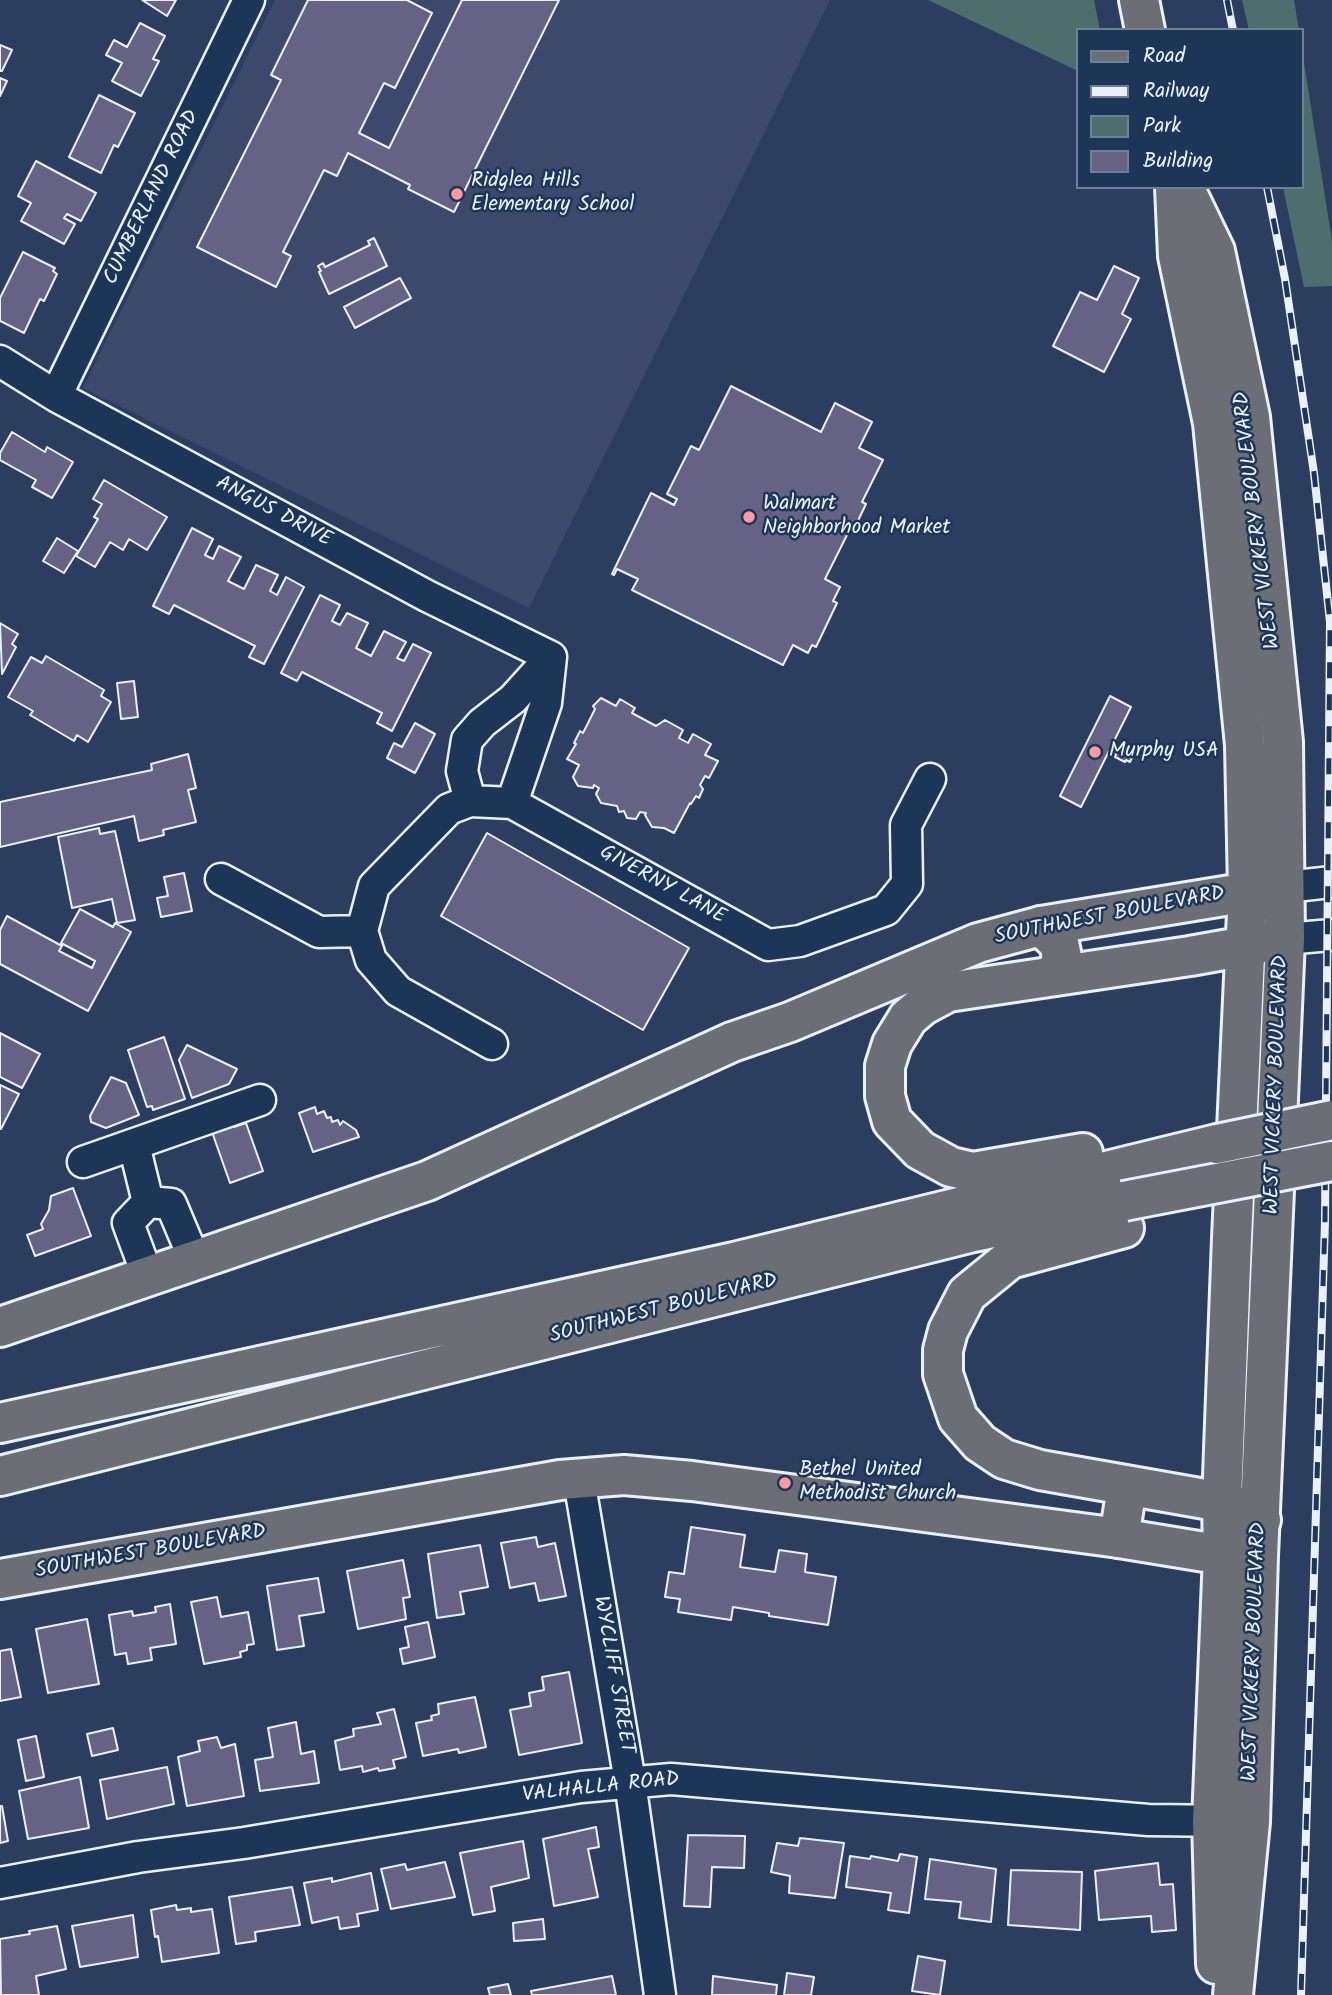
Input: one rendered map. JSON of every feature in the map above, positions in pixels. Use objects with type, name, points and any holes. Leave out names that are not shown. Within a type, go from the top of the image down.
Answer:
[{"type":"main road","points":[[1139,0],[1145,28]]},
{"type":"main road","name":"WEST VICKERY BOULEVARD","points":[[1175,189],[1178,256],[1213,423],[1245,745],[1248,891],[1222,1502],[1248,1544],[1212,1821],[1217,1995]]},
{"type":"main road","name":"WEST VICKERY BOULEVARD","points":[[1185,189],[1215,251],[1250,417],[1283,742],[1286,887],[1284,939],[1248,1544],[1250,1822],[1233,1995]]},
{"type":"main road","name":"SOUTHWEST BOULEVARD","points":[[0,1327],[427,1181],[732,1042],[790,1021],[978,943],[1041,926],[1286,887]]},
{"type":"main road","points":[[1041,926],[1059,943],[1062,957],[1056,976]]},
{"type":"main road","points":[[1284,939],[948,992],[922,1006],[908,1018],[892,1044],[885,1066],[885,1096],[892,1121],[902,1135],[920,1150],[951,1167],[973,1172],[1144,1152],[1197,1132],[1217,1144],[1332,1120]]},
{"type":"main road","name":"SOUTHWEST BOULEVARD","points":[[0,1423],[734,1262],[1144,1152]]},
{"type":"main road","points":[[1248,1544],[1243,1508],[1222,1502],[1040,1471],[1004,1459],[980,1443],[958,1419],[943,1374],[943,1350],[948,1331],[967,1294],[1010,1259],[1124,1214],[1286,1185],[1323,1163]]},
{"type":"main road","name":"SOUTHWEST BOULEVARD","points":[[0,1476],[969,1233],[1124,1214]]},
{"type":"main road","name":"SOUTHWEST BOULEVARD","points":[[0,1579],[560,1480],[624,1475],[692,1480],[1119,1538],[1248,1544]]},
{"type":"main road","points":[[1119,1538],[1127,1487]]},
{"type":"street","name":"CUMBERLAND ROAD","points":[[56,396],[250,0]]},
{"type":"street","name":"ANGUS DRIVE","points":[[0,361],[56,396],[427,596],[551,657]]},
{"type":"street","points":[[492,1044],[398,991],[371,960],[362,931],[374,887],[449,809],[470,801],[462,771],[467,740],[482,723],[513,699],[551,657]]},
{"type":"street","points":[[512,803],[546,704],[551,657]]},
{"type":"street","name":"GIVERNY LANE","points":[[470,801],[512,803],[768,944],[800,941],[886,910],[906,884],[906,825],[930,779]]},
{"type":"street","points":[[221,879],[319,932],[362,931]]},
{"type":"street","points":[[1286,887],[1332,882]]},
{"type":"street","points":[[1284,939],[1332,935]]},
{"type":"street","points":[[83,1163],[261,1100]]},
{"type":"street","points":[[134,1146],[148,1202]]},
{"type":"street","points":[[148,1277],[128,1223],[148,1202],[171,1203],[195,1261]]},
{"type":"street","name":"WYCLIFF STREET","points":[[579,1480],[630,1783],[660,1995]]},
{"type":"street","name":"VALHALLA ROAD","points":[[0,1883],[138,1857],[244,1843],[581,1787],[671,1779],[1148,1821],[1250,1822]]},
{"type":"shaded area","name":"Ridglea Hills Elementary School","points":[[275,0],[830,0],[529,608],[83,388]]},
{"type":"green space","points":[[928,0],[1094,0],[1100,28],[1076,28],[1076,70]]},
{"type":"green space","points":[[1242,0],[1294,0],[1299,28],[1249,28]]},
{"type":"green space","points":[[1304,63],[1332,241],[1332,286],[1304,287],[1283,189],[1304,189]]},
{"type":"building","points":[[142,0],[176,0],[167,16]]},
{"type":"building","points":[[308,0],[407,0],[432,13],[395,88],[384,83],[359,133],[389,148],[462,0],[559,0],[454,212],[408,189],[410,185],[348,153],[337,176],[324,170],[283,252],[291,256],[276,287],[197,247],[281,80],[271,75]]},
{"type":"building","points":[[140,23],[165,36],[153,59],[159,61],[141,96],[112,81],[122,63],[106,55],[114,40],[127,47]]},
{"type":"building","points":[[0,45],[12,50],[2,71],[0,71]]},
{"type":"building","points":[[0,78],[7,81],[0,96]]},
{"type":"building","points":[[99,95],[135,113],[118,147],[114,145],[101,173],[69,157]]},
{"type":"building","points":[[36,161],[96,193],[81,221],[67,214],[64,218],[75,224],[64,244],[21,221],[31,203],[18,196]]},
{"type":"building","points":[[374,238],[387,266],[329,294],[318,266],[323,263],[325,267],[370,245],[368,241]]},
{"type":"building","points":[[23,252],[55,268],[53,271],[57,274],[44,301],[40,299],[24,333],[0,321],[0,298]]},
{"type":"building","points":[[1114,266],[1139,278],[1122,314],[1131,319],[1104,372],[1053,346],[1080,292],[1097,300]]},
{"type":"building","points":[[400,278],[411,298],[355,328],[344,307]]},
{"type":"building","name":"Walmart Neighborhood Market","points":[[731,386],[821,432],[835,403],[872,422],[859,448],[883,460],[862,502],[866,504],[853,531],[850,529],[825,579],[840,587],[833,601],[837,603],[816,647],[812,645],[808,653],[793,645],[783,665],[632,590],[638,579],[617,569],[614,575],[612,574],[651,493],[674,505],[677,499],[667,494],[691,446],[699,450]]},
{"type":"building","points":[[12,432],[45,452],[47,447],[73,462],[52,498],[32,487],[36,480],[0,460],[0,453]]},
{"type":"building","points":[[104,480],[167,517],[147,550],[129,539],[123,550],[110,542],[95,567],[76,556],[98,519],[94,517],[102,504],[93,499]]},
{"type":"building","points":[[192,528],[213,539],[205,555],[213,559],[219,546],[241,557],[228,581],[244,589],[256,565],[278,575],[270,591],[277,595],[286,577],[304,587],[264,664],[249,657],[255,646],[174,605],[169,614],[153,606]]},
{"type":"building","points":[[57,538],[78,551],[64,573],[43,561]]},
{"type":"building","points":[[320,595],[340,605],[332,621],[340,625],[347,613],[368,623],[356,648],[371,656],[384,631],[406,642],[397,658],[404,661],[413,644],[431,653],[392,731],[377,723],[382,713],[302,672],[297,681],[281,673]]},
{"type":"building","points":[[0,623],[18,634],[12,644],[16,647],[2,674]]},
{"type":"building","points":[[46,656],[104,690],[101,696],[111,702],[88,742],[77,735],[74,741],[30,715],[33,711],[8,697],[31,657],[42,663]]},
{"type":"building","points":[[134,681],[138,717],[121,719],[117,683]]},
{"type":"building","name":"Murphy USA","points":[[1110,696],[1131,707],[1113,743],[1134,753],[1130,762],[1125,762],[1109,751],[1081,807],[1060,796]]},
{"type":"building","points":[[601,698],[616,706],[620,699],[635,708],[632,713],[656,726],[665,720],[683,730],[679,738],[688,743],[693,734],[711,744],[705,755],[718,761],[709,778],[705,776],[700,785],[703,789],[699,798],[696,796],[690,803],[674,833],[664,828],[652,827],[646,813],[640,812],[636,819],[627,818],[624,811],[619,812],[617,806],[601,803],[596,794],[599,788],[594,785],[593,788],[578,786],[573,777],[579,765],[567,759],[580,731],[583,733],[595,709],[593,706]]},
{"type":"building","points":[[415,723],[435,734],[415,773],[387,758],[394,743],[402,747]]},
{"type":"building","points":[[188,754],[196,788],[188,790],[196,822],[163,830],[164,835],[139,841],[134,816],[0,847],[0,802],[152,770],[151,764]]},
{"type":"building","points":[[99,828],[100,834],[115,831],[135,920],[117,923],[112,899],[72,908],[58,837]]},
{"type":"building","points":[[487,833],[689,948],[643,1030],[441,916]]},
{"type":"building","points":[[184,873],[192,911],[161,917],[157,898],[168,896],[164,877]]},
{"type":"building","points":[[80,909],[113,927],[115,923],[131,932],[88,1011],[0,964],[0,930],[7,916],[62,946],[59,951],[92,968],[95,961],[61,943]]},
{"type":"building","points":[[0,1033],[40,1054],[22,1088],[0,1077]]},
{"type":"building","points":[[164,1037],[185,1099],[153,1110],[152,1106],[147,1107],[128,1050]]},
{"type":"building","points":[[187,1045],[237,1069],[229,1084],[192,1098],[179,1060]]},
{"type":"building","points":[[111,1077],[126,1083],[139,1115],[106,1128],[91,1122],[90,1116]]},
{"type":"building","points":[[0,1085],[19,1094],[1,1129],[0,1129]]},
{"type":"building","points":[[315,1107],[317,1114],[324,1111],[327,1118],[331,1117],[332,1122],[338,1120],[340,1125],[343,1121],[356,1130],[359,1137],[313,1152],[299,1113]]},
{"type":"building","points":[[246,1123],[263,1171],[230,1183],[212,1132],[221,1131],[233,1124],[234,1127]]},
{"type":"building","points":[[73,1188],[91,1236],[35,1256],[27,1235],[43,1229],[41,1224],[49,1210],[51,1196]]},
{"type":"building","points":[[691,1527],[745,1535],[740,1567],[775,1572],[779,1550],[807,1554],[805,1572],[836,1577],[828,1625],[769,1616],[769,1613],[733,1607],[731,1620],[678,1612],[680,1599],[665,1597],[669,1572],[684,1574]]},
{"type":"building","points":[[536,1537],[538,1547],[555,1543],[566,1596],[539,1601],[535,1583],[510,1588],[501,1543]]},
{"type":"building","points":[[480,1545],[488,1587],[460,1592],[464,1614],[437,1618],[428,1554]]},
{"type":"building","points":[[403,1560],[410,1597],[403,1598],[406,1619],[358,1629],[347,1571]]},
{"type":"building","points":[[318,1578],[324,1612],[299,1616],[304,1646],[277,1650],[267,1586]]},
{"type":"building","points":[[217,1597],[221,1617],[248,1612],[254,1644],[247,1645],[247,1650],[240,1652],[241,1657],[204,1664],[191,1602]]},
{"type":"building","points":[[170,1604],[176,1644],[150,1648],[152,1660],[128,1664],[126,1653],[115,1655],[109,1615],[132,1611],[133,1616],[156,1612],[155,1607]]},
{"type":"building","points":[[87,1619],[99,1684],[48,1693],[36,1629]]},
{"type":"building","points":[[428,1622],[435,1657],[403,1664],[400,1649],[409,1647],[405,1627]]},
{"type":"building","points":[[11,1649],[21,1697],[0,1701],[0,1651]]},
{"type":"building","points":[[569,1672],[582,1743],[519,1755],[510,1710],[531,1706],[529,1693],[544,1690],[542,1677]]},
{"type":"building","points":[[475,1697],[486,1747],[459,1753],[458,1749],[423,1756],[416,1723],[432,1720],[431,1716],[439,1714],[438,1704]]},
{"type":"building","points":[[394,1709],[406,1757],[393,1760],[395,1768],[379,1771],[378,1768],[363,1772],[362,1766],[340,1770],[335,1741],[354,1736],[353,1729],[381,1724],[377,1713]]},
{"type":"building","points":[[296,1722],[301,1754],[314,1751],[319,1783],[260,1791],[255,1760],[273,1757],[268,1728]]},
{"type":"building","points":[[113,1728],[118,1750],[92,1756],[87,1734]]},
{"type":"building","points":[[36,1736],[44,1777],[26,1781],[18,1740]]},
{"type":"building","points":[[217,1737],[221,1748],[235,1744],[244,1796],[187,1806],[178,1757],[200,1751],[198,1741]]},
{"type":"building","points":[[167,1767],[174,1804],[107,1819],[100,1780]]},
{"type":"building","points":[[80,1777],[89,1828],[28,1839],[19,1791]]},
{"type":"building","points":[[0,1806],[8,1841],[0,1843]]},
{"type":"building","points":[[596,1827],[599,1847],[588,1849],[598,1897],[554,1906],[543,1839]]},
{"type":"building","points":[[688,1835],[745,1836],[744,1868],[712,1867],[710,1907],[684,1906]]},
{"type":"building","points":[[800,1838],[844,1843],[835,1898],[789,1893],[790,1876],[771,1872],[777,1843],[798,1846]]},
{"type":"building","points":[[523,1841],[529,1878],[491,1887],[495,1911],[473,1915],[460,1853]]},
{"type":"building","points":[[900,1854],[917,1857],[909,1913],[888,1910],[891,1893],[846,1887],[850,1856],[870,1859],[871,1856],[898,1861]]},
{"type":"building","points":[[930,1859],[996,1869],[991,1922],[959,1918],[961,1902],[925,1899]]},
{"type":"building","points":[[445,1862],[455,1897],[391,1909],[381,1869],[405,1864],[407,1870]]},
{"type":"building","points":[[1158,1863],[1160,1885],[1173,1884],[1176,1930],[1152,1932],[1151,1916],[1099,1920],[1095,1871]]},
{"type":"building","points":[[1011,1870],[1082,1872],[1080,1930],[1008,1925]]},
{"type":"building","points":[[371,1873],[378,1910],[357,1914],[359,1926],[340,1929],[338,1917],[312,1923],[304,1883],[332,1878],[332,1882]]},
{"type":"building","points":[[292,1887],[300,1925],[255,1932],[256,1941],[236,1944],[229,1897]]},
{"type":"building","points":[[176,1905],[177,1910],[191,1908],[191,1912],[212,1909],[219,1953],[162,1962],[151,1910]]},
{"type":"building","points":[[133,1915],[138,1957],[80,1967],[72,1926]]},
{"type":"building","points":[[543,1919],[545,1939],[514,1941],[513,1923]]},
{"type":"building","points":[[57,1926],[66,1969],[36,1976],[39,1995],[1,1995],[0,1939]]},
{"type":"building","points":[[918,1956],[945,1961],[940,1995],[912,1991]]},
{"type":"building","points":[[787,1973],[814,1977],[811,1995],[784,1995]]},
{"type":"building","points":[[612,1976],[616,1995],[532,1995],[531,1991]]},
{"type":"building","points":[[713,1976],[777,1985],[776,1995],[712,1995]]},
{"type":"building","points":[[508,1984],[511,1995],[490,1995],[488,1988]]},
{"type":"railway","points":[[1227,0],[1233,28]]},
{"type":"railway","points":[[1267,189],[1285,279],[1314,473],[1330,622],[1325,1221],[1301,1995]]},
{"type":"place","name":"Ridglea Hills Elementary School","points":[[457,194]]},
{"type":"place","name":"Walmart Neighborhood Market","points":[[749,517]]},
{"type":"place","name":"Murphy USA","points":[[1095,752]]},
{"type":"place","name":"Bethel United Methodist Church","points":[[785,1483]]}]
